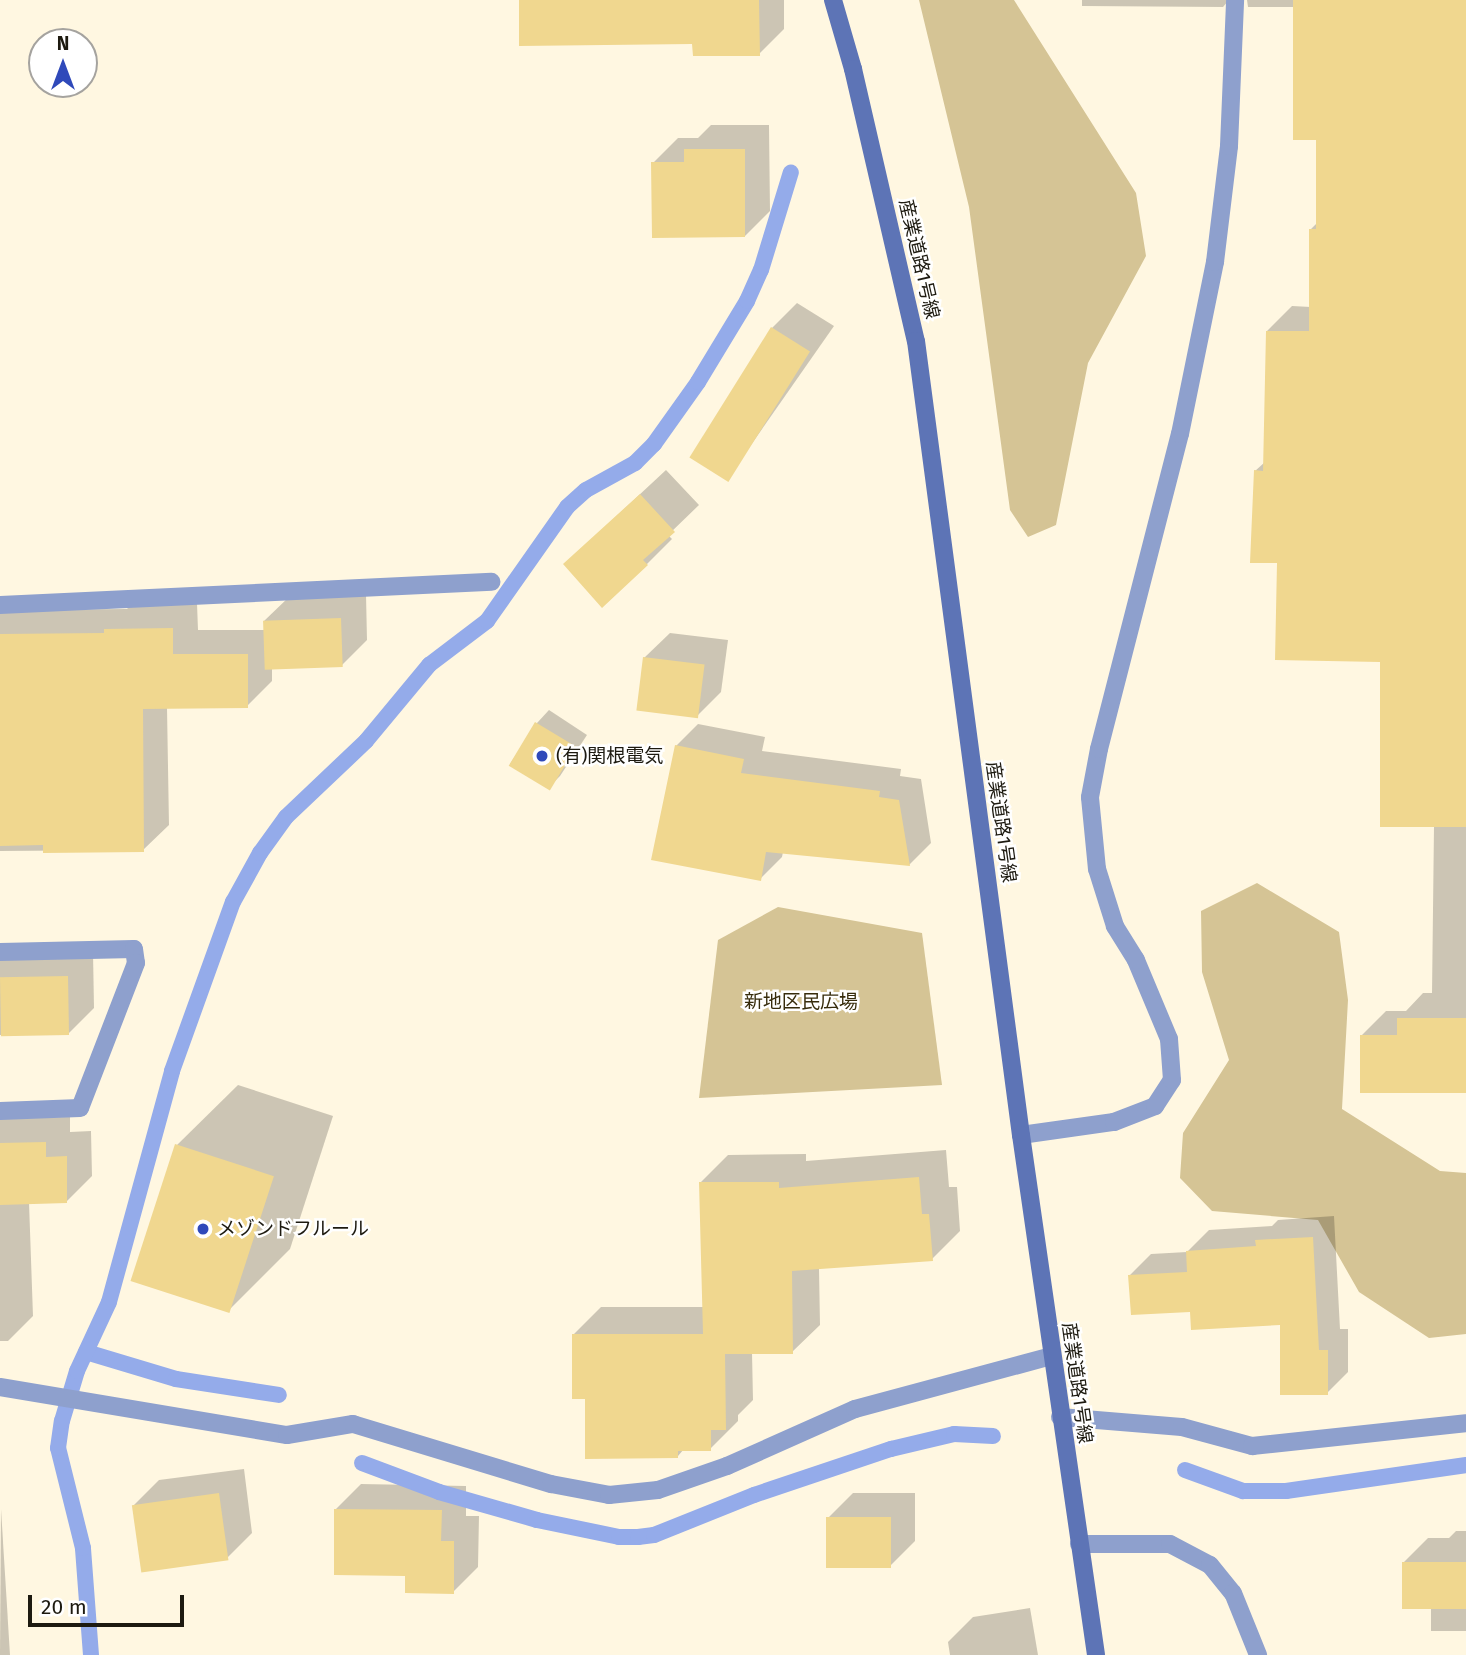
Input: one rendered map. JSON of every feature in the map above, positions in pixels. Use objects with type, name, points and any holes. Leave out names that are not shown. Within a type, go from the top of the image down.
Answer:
[{"type":"street","name":"産業道路1号線","points":[[833,0],[853,69],[916,341],[1021,1135],[1096,1655]]},
{"type":"street","points":[[1021,1135],[1114,1122],[1155,1106],[1172,1080],[1169,1039],[1136,960],[1115,926],[1097,869],[1090,797],[1099,749],[1180,434],[1215,262],[1228,146],[1235,0]]},
{"type":"street","points":[[0,605],[491,582]]},
{"type":"street","points":[[0,952],[134,949],[136,963],[80,1108],[0,1111]]},
{"type":"street","points":[[0,1387],[287,1435],[353,1424],[551,1484],[609,1495],[658,1490],[727,1466],[855,1409],[1052,1356]]},
{"type":"street","points":[[1060,1417],[1182,1427],[1252,1446],[1466,1423]]},
{"type":"street","points":[[1079,1544],[1170,1544],[1210,1565],[1233,1593],[1258,1655]]},
{"type":"green space","points":[[919,0],[1014,0],[1136,193],[1146,256],[1088,363],[1056,525],[1028,537],[1010,510],[969,207]]},
{"type":"green space","points":[[1257,883],[1339,932],[1348,1000],[1342,1109],[1440,1171],[1466,1173],[1466,1334],[1429,1338],[1359,1292],[1318,1220],[1212,1211],[1180,1178],[1183,1133],[1229,1060],[1202,972],[1201,911]]},
{"type":"green space","name":"新地区民広場","points":[[778,907],[922,933],[942,1085],[699,1098],[718,940]]},
{"type":"building","points":[[519,0],[759,0],[760,56],[693,56],[692,44],[519,46]]},
{"type":"building","points":[[1293,0],[1466,0],[1466,827],[1380,827],[1380,662],[1275,660],[1277,563],[1250,563],[1254,470],[1263,471],[1266,331],[1309,331],[1309,229],[1316,229],[1316,140],[1293,140]]},
{"type":"building","points":[[684,149],[745,149],[745,237],[652,238],[651,162],[684,162]]},
{"type":"building","points":[[771,327],[810,351],[728,482],[689,458]]},
{"type":"building","points":[[640,494],[675,532],[643,560],[648,565],[602,608],[563,564]]},
{"type":"building","points":[[341,618],[343,667],[265,670],[263,621]]},
{"type":"building","points":[[173,628],[173,654],[248,654],[248,708],[143,709],[144,852],[43,853],[43,845],[0,846],[0,634],[104,633],[104,629]]},
{"type":"building","points":[[643,657],[705,665],[698,718],[636,711]]},
{"type":"building","name":"(有)関根電気","points":[[535,722],[576,747],[550,790],[509,766]]},
{"type":"building","points":[[675,745],[744,759],[741,773],[880,791],[879,797],[899,800],[910,866],[766,852],[761,881],[651,860]]},
{"type":"building","points":[[68,976],[69,1035],[1,1036],[0,977]]},
{"type":"building","points":[[1397,1018],[1466,1018],[1466,1093],[1360,1093],[1360,1035],[1397,1035]]},
{"type":"building","points":[[46,1142],[46,1157],[67,1156],[67,1203],[0,1205],[0,1143]]},
{"type":"building","name":"メゾンドフルール","points":[[175,1144],[274,1176],[229,1313],[131,1281]]},
{"type":"building","points":[[919,1177],[922,1214],[929,1214],[933,1261],[792,1271],[793,1354],[725,1354],[726,1430],[711,1430],[711,1451],[678,1451],[678,1458],[585,1459],[585,1399],[572,1399],[572,1334],[703,1334],[699,1182],[779,1182],[779,1188]]},
{"type":"building","points":[[1313,1237],[1319,1350],[1328,1350],[1328,1395],[1280,1395],[1280,1325],[1191,1330],[1190,1312],[1131,1315],[1128,1275],[1187,1272],[1186,1251],[1256,1246],[1255,1240]]},
{"type":"building","points":[[219,1493],[228,1560],[141,1573],[132,1505]]},
{"type":"building","points":[[334,1509],[442,1510],[441,1541],[454,1541],[454,1594],[405,1593],[405,1576],[334,1575]]},
{"type":"building","points":[[826,1517],[891,1517],[891,1568],[826,1568]]},
{"type":"building","points":[[1402,1562],[1466,1562],[1466,1609],[1402,1609]]},
{"type":"waterway","points":[[91,1655],[83,1548],[58,1448],[62,1421],[77,1371],[109,1302],[172,1071],[233,902],[260,853],[286,817],[366,741],[429,665],[487,621],[567,507],[586,490],[635,463],[654,444],[698,382],[747,301],[761,270],[791,172]]},
{"type":"waterway","points":[[86,1352],[176,1379],[279,1395]]},
{"type":"waterway","points":[[362,1463],[439,1492],[537,1520],[619,1537],[638,1537],[654,1535],[754,1495],[891,1449],[954,1434],[993,1436]]},
{"type":"waterway","points":[[1185,1470],[1243,1491],[1286,1491],[1466,1465]]},
{"type":"place","name":"(有)関根電気","points":[[542,756]]},
{"type":"place","name":"メゾンドフルール","points":[[203,1229]]}]
